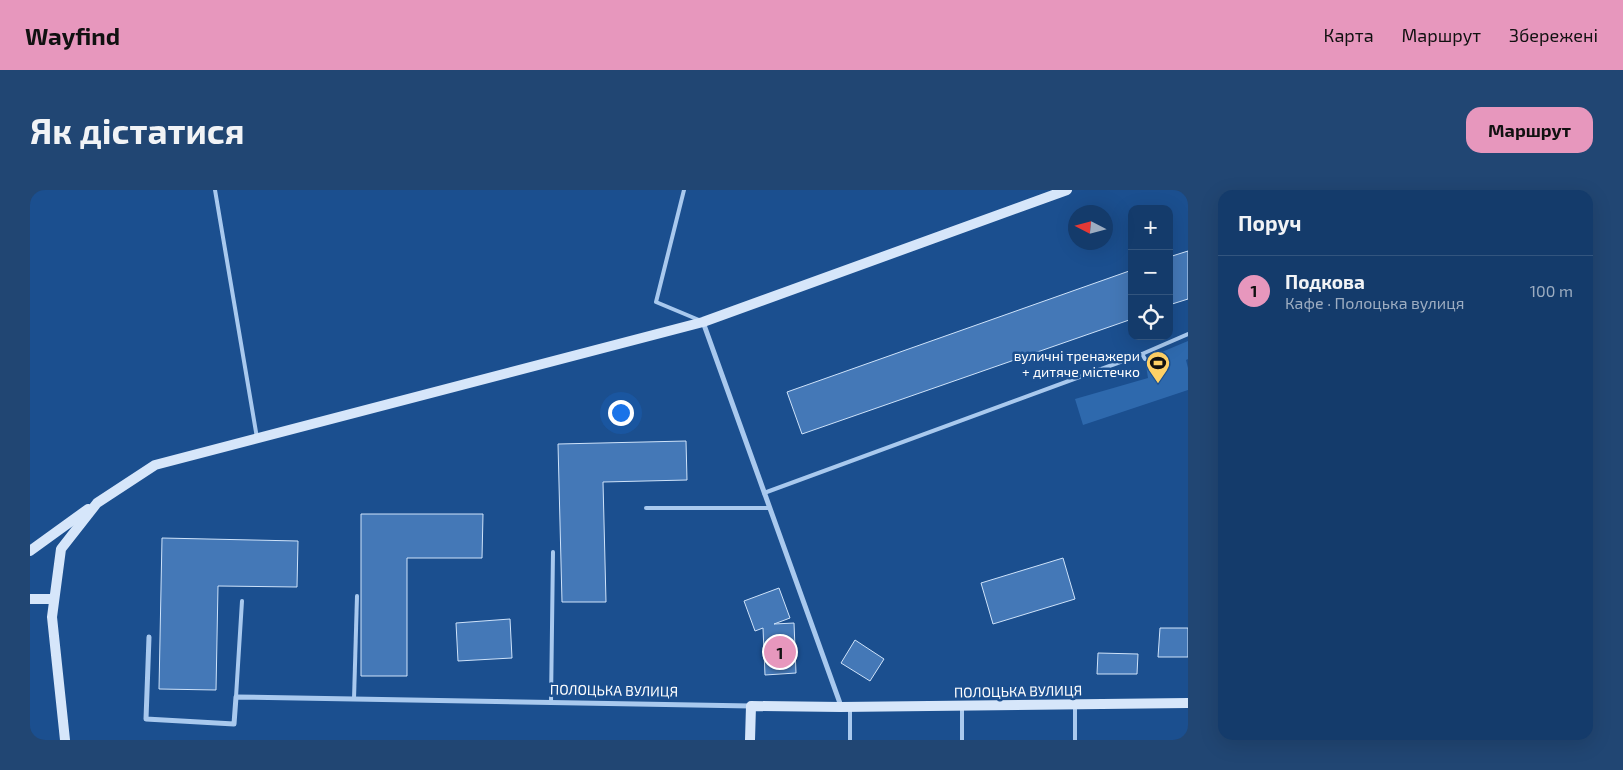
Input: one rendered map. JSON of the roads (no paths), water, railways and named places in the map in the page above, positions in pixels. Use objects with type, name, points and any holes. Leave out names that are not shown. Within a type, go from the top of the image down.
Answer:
[{"type":"street","points":[[30,551],[97,503],[155,465],[703,322],[1067,190]]},
{"type":"street","points":[[703,322],[769,508],[846,707]]},
{"type":"street","points":[[65,740],[52,617],[54,599],[61,549],[97,503]]},
{"type":"street","points":[[30,600],[54,599]]},
{"type":"street","points":[[149,638],[146,719],[234,724],[236,697]]},
{"type":"street","name":"ПОЛОЦЬКА ВУЛИЦЯ","points":[[236,697],[846,707],[1188,703]]},
{"type":"street","points":[[750,740],[751,706]]},
{"type":"lane","points":[[215,190],[257,438]]},
{"type":"lane","points":[[684,190],[656,302],[703,322]]},
{"type":"lane","points":[[764,493],[1142,354],[1188,334]]},
{"type":"lane","points":[[1142,354],[1144,359]]},
{"type":"lane","points":[[646,508],[769,508]]},
{"type":"lane","points":[[551,702],[553,552]]},
{"type":"lane","points":[[354,699],[357,596]]},
{"type":"lane","points":[[236,697],[242,601]]},
{"type":"lane","points":[[1075,704],[1075,740]]},
{"type":"lane","points":[[962,706],[962,740]]},
{"type":"lane","points":[[846,707],[850,740]]},
{"type":"place","name":"вуличні тренажери + дитяче містечко","points":[[1158,384]]},
{"type":"place","name":"Подкова","points":[[780,652]]}]
